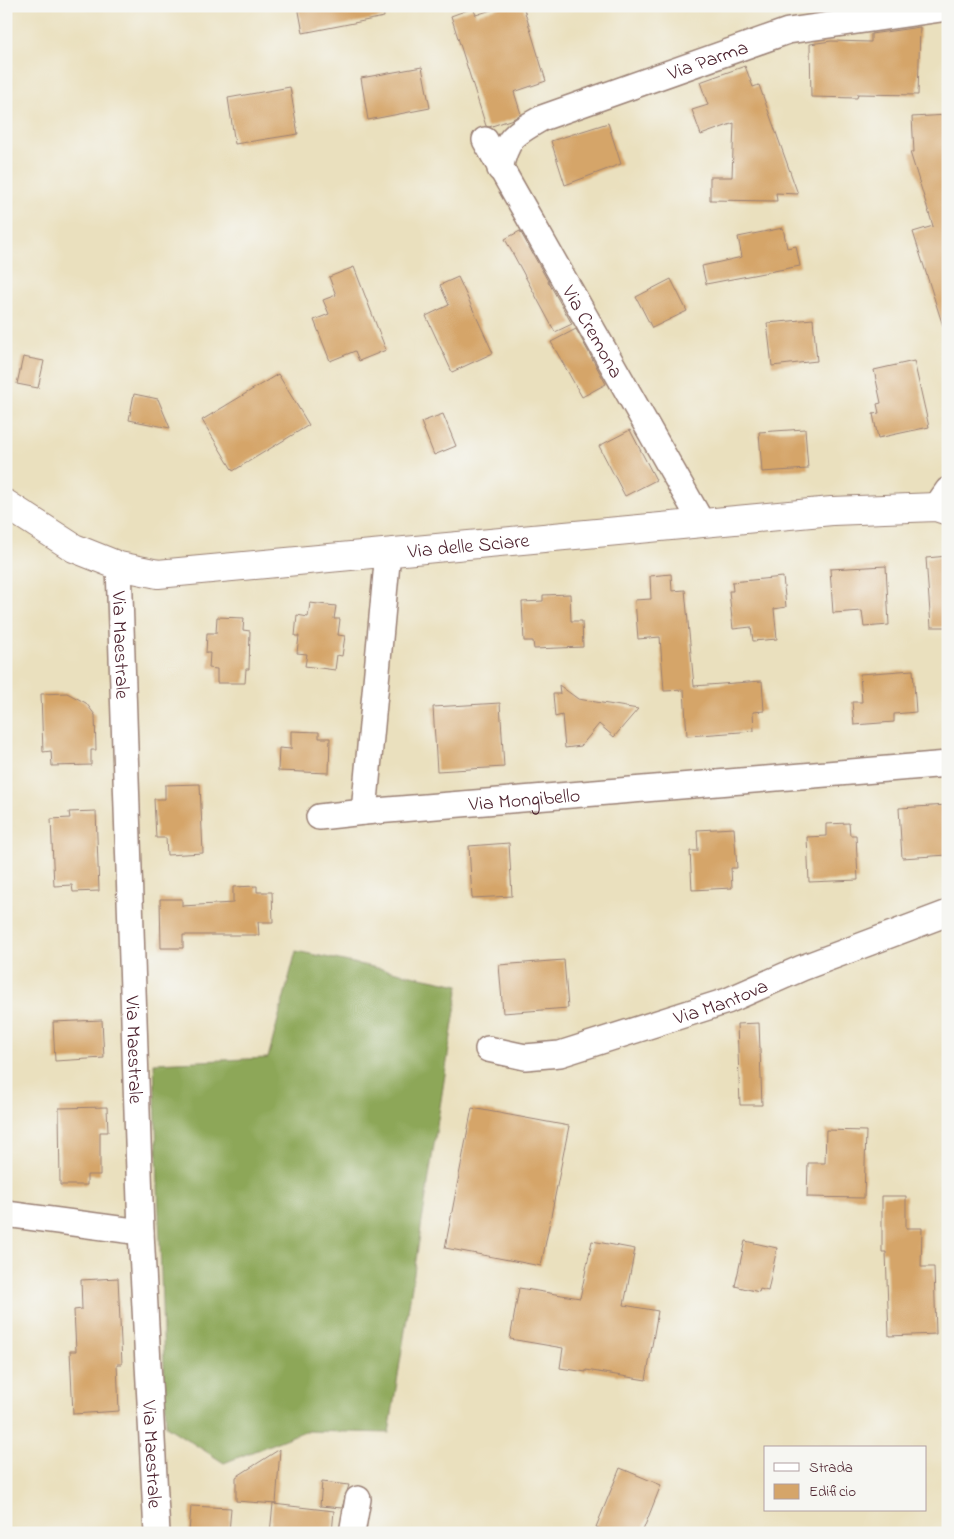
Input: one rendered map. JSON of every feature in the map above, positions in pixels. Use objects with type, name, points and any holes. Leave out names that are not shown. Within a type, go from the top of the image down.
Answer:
[{"type":"street","name":"Via Parma","points":[[500,169],[505,149],[516,132],[542,118],[788,31],[948,8]]},
{"type":"street","name":"Via Cremona","points":[[485,140],[702,523]]},
{"type":"street","name":"Via delle Sciare","points":[[6,504],[74,548],[119,566],[158,574],[702,523],[944,503]]},
{"type":"street","points":[[364,812],[388,552]]},
{"type":"street","name":"Via Maestrale","points":[[119,566],[141,1232],[157,1533]]},
{"type":"street","name":"Via Mongibello","points":[[319,817],[948,764]]},
{"type":"street","name":"Via Mantova","points":[[488,1049],[525,1057],[560,1054],[727,1001],[802,968],[948,913]]},
{"type":"street","points":[[6,1214],[141,1232]]},
{"type":"street","points":[[352,1533],[358,1499]]},
{"type":"green space","points":[[296,951],[459,985],[389,1433],[305,1431],[224,1463],[166,1426],[154,1063],[268,1058]]},
{"type":"building","points":[[298,6],[383,6],[384,17],[303,33]]},
{"type":"building","points":[[503,6],[523,6],[546,81],[514,92],[521,114],[513,119],[489,127],[486,126],[451,16],[473,8],[476,15]]},
{"type":"building","points":[[920,27],[918,95],[858,94],[857,98],[811,97],[810,44],[831,41],[871,42],[871,34]]},
{"type":"building","points":[[745,66],[753,87],[759,85],[798,194],[776,193],[777,201],[710,200],[710,177],[732,177],[734,123],[701,135],[692,110],[708,105],[700,82]]},
{"type":"building","points":[[422,67],[430,108],[368,120],[361,78]]},
{"type":"building","points":[[290,87],[298,134],[235,144],[228,98]]},
{"type":"building","points":[[948,115],[948,325],[943,326],[913,232],[933,226],[910,152],[914,152],[912,117]]},
{"type":"building","points":[[608,123],[621,164],[565,185],[551,141]]},
{"type":"building","points":[[783,228],[787,248],[796,246],[800,266],[706,284],[702,266],[742,257],[738,237]]},
{"type":"building","points":[[520,231],[572,324],[555,332],[505,239]]},
{"type":"building","points":[[354,267],[386,350],[359,361],[355,351],[330,361],[314,320],[329,314],[323,300],[336,295],[329,277]]},
{"type":"building","points":[[458,277],[493,353],[452,372],[426,316],[449,305],[440,285]]},
{"type":"building","points":[[671,279],[687,311],[652,328],[636,297]]},
{"type":"building","points":[[813,319],[817,361],[772,366],[767,323]]},
{"type":"building","points":[[576,329],[606,384],[582,397],[551,342]]},
{"type":"building","points":[[23,357],[44,361],[38,388],[17,384]]},
{"type":"building","points":[[914,361],[929,427],[878,438],[873,414],[879,413],[877,404],[881,403],[874,370]]},
{"type":"building","points":[[278,374],[309,425],[233,471],[202,420]]},
{"type":"building","points":[[134,394],[158,399],[170,428],[129,420]]},
{"type":"building","points":[[443,414],[456,446],[434,455],[421,422]]},
{"type":"building","points":[[805,429],[808,469],[762,472],[759,432]]},
{"type":"building","points":[[630,430],[656,480],[625,496],[599,446]]},
{"type":"building","points":[[948,556],[948,627],[931,627],[926,558]]},
{"type":"building","points":[[886,566],[889,625],[864,627],[862,611],[833,613],[830,569]]},
{"type":"building","points":[[671,574],[672,591],[685,590],[694,686],[762,681],[764,711],[753,712],[754,731],[687,736],[684,690],[664,691],[660,637],[638,639],[635,600],[651,599],[650,576]]},
{"type":"building","points":[[783,577],[786,607],[774,609],[777,639],[753,641],[751,627],[733,629],[729,591],[733,591],[732,582]]},
{"type":"building","points":[[570,594],[571,621],[582,621],[583,647],[534,649],[533,641],[524,641],[522,602],[543,601],[543,595]]},
{"type":"building","points":[[310,603],[336,606],[334,619],[340,619],[338,635],[345,636],[342,656],[337,655],[335,670],[305,666],[307,654],[297,653],[299,636],[295,636],[297,615],[308,617]]},
{"type":"building","points":[[217,617],[244,618],[243,630],[250,631],[249,669],[246,669],[245,683],[217,683],[217,669],[209,668],[210,653],[206,653],[207,633],[216,633]]},
{"type":"building","points":[[913,670],[916,712],[894,714],[894,722],[854,725],[852,702],[862,702],[860,674]]},
{"type":"building","points":[[559,685],[578,699],[638,709],[614,737],[599,724],[581,746],[565,748],[562,715],[555,717],[553,694],[560,694]]},
{"type":"building","points":[[67,693],[86,703],[95,715],[96,750],[91,750],[91,765],[52,766],[51,751],[43,752],[41,694]]},
{"type":"building","points":[[500,703],[504,767],[437,771],[433,707]]},
{"type":"building","points":[[291,731],[319,732],[319,738],[330,738],[329,773],[278,771],[279,748],[291,749]]},
{"type":"building","points":[[200,784],[203,853],[167,855],[166,838],[156,838],[154,799],[165,799],[165,785]]},
{"type":"building","points":[[948,805],[948,855],[902,858],[899,808]]},
{"type":"building","points":[[96,811],[99,891],[73,892],[72,885],[54,886],[51,819],[70,818],[69,812]]},
{"type":"building","points":[[849,823],[850,835],[856,835],[858,880],[809,882],[807,837],[826,836],[826,824]]},
{"type":"building","points":[[734,828],[737,868],[731,868],[732,888],[692,890],[690,851],[698,851],[697,830]]},
{"type":"building","points":[[509,843],[512,896],[472,898],[469,846]]},
{"type":"building","points":[[257,886],[257,892],[272,892],[273,922],[258,922],[259,935],[183,935],[183,948],[161,948],[160,899],[182,899],[182,906],[233,903],[233,887]]},
{"type":"building","points":[[564,960],[568,1008],[503,1013],[499,965]]},
{"type":"building","points":[[102,1020],[104,1058],[55,1061],[53,1022]]},
{"type":"building","points":[[759,1023],[762,1105],[740,1105],[737,1024]]},
{"type":"building","points":[[107,1107],[108,1132],[100,1132],[100,1175],[87,1175],[87,1185],[60,1185],[59,1108]]},
{"type":"building","points":[[472,1108],[569,1126],[541,1266],[445,1248]]},
{"type":"building","points":[[826,1130],[866,1131],[864,1198],[807,1197],[808,1163],[825,1163]]},
{"type":"building","points":[[882,1196],[906,1196],[906,1228],[922,1228],[921,1267],[934,1267],[936,1334],[889,1336],[886,1252],[882,1252]]},
{"type":"building","points":[[592,1241],[635,1249],[624,1305],[658,1311],[646,1380],[586,1370],[586,1372],[560,1368],[563,1348],[510,1339],[519,1288],[580,1298]]},
{"type":"building","points":[[745,1241],[777,1248],[768,1291],[760,1289],[759,1292],[735,1286]]},
{"type":"building","points":[[118,1278],[122,1364],[117,1364],[119,1411],[73,1414],[70,1351],[76,1351],[74,1310],[82,1309],[81,1280]]},
{"type":"building","points":[[280,1449],[276,1504],[236,1501],[236,1477]]},
{"type":"building","points":[[620,1468],[661,1485],[642,1533],[611,1533],[596,1527]]},
{"type":"building","points":[[322,1482],[349,1485],[342,1508],[320,1506]]},
{"type":"building","points":[[273,1504],[334,1511],[332,1533],[270,1533]]},
{"type":"building","points":[[191,1506],[231,1508],[229,1533],[189,1533]]}]
